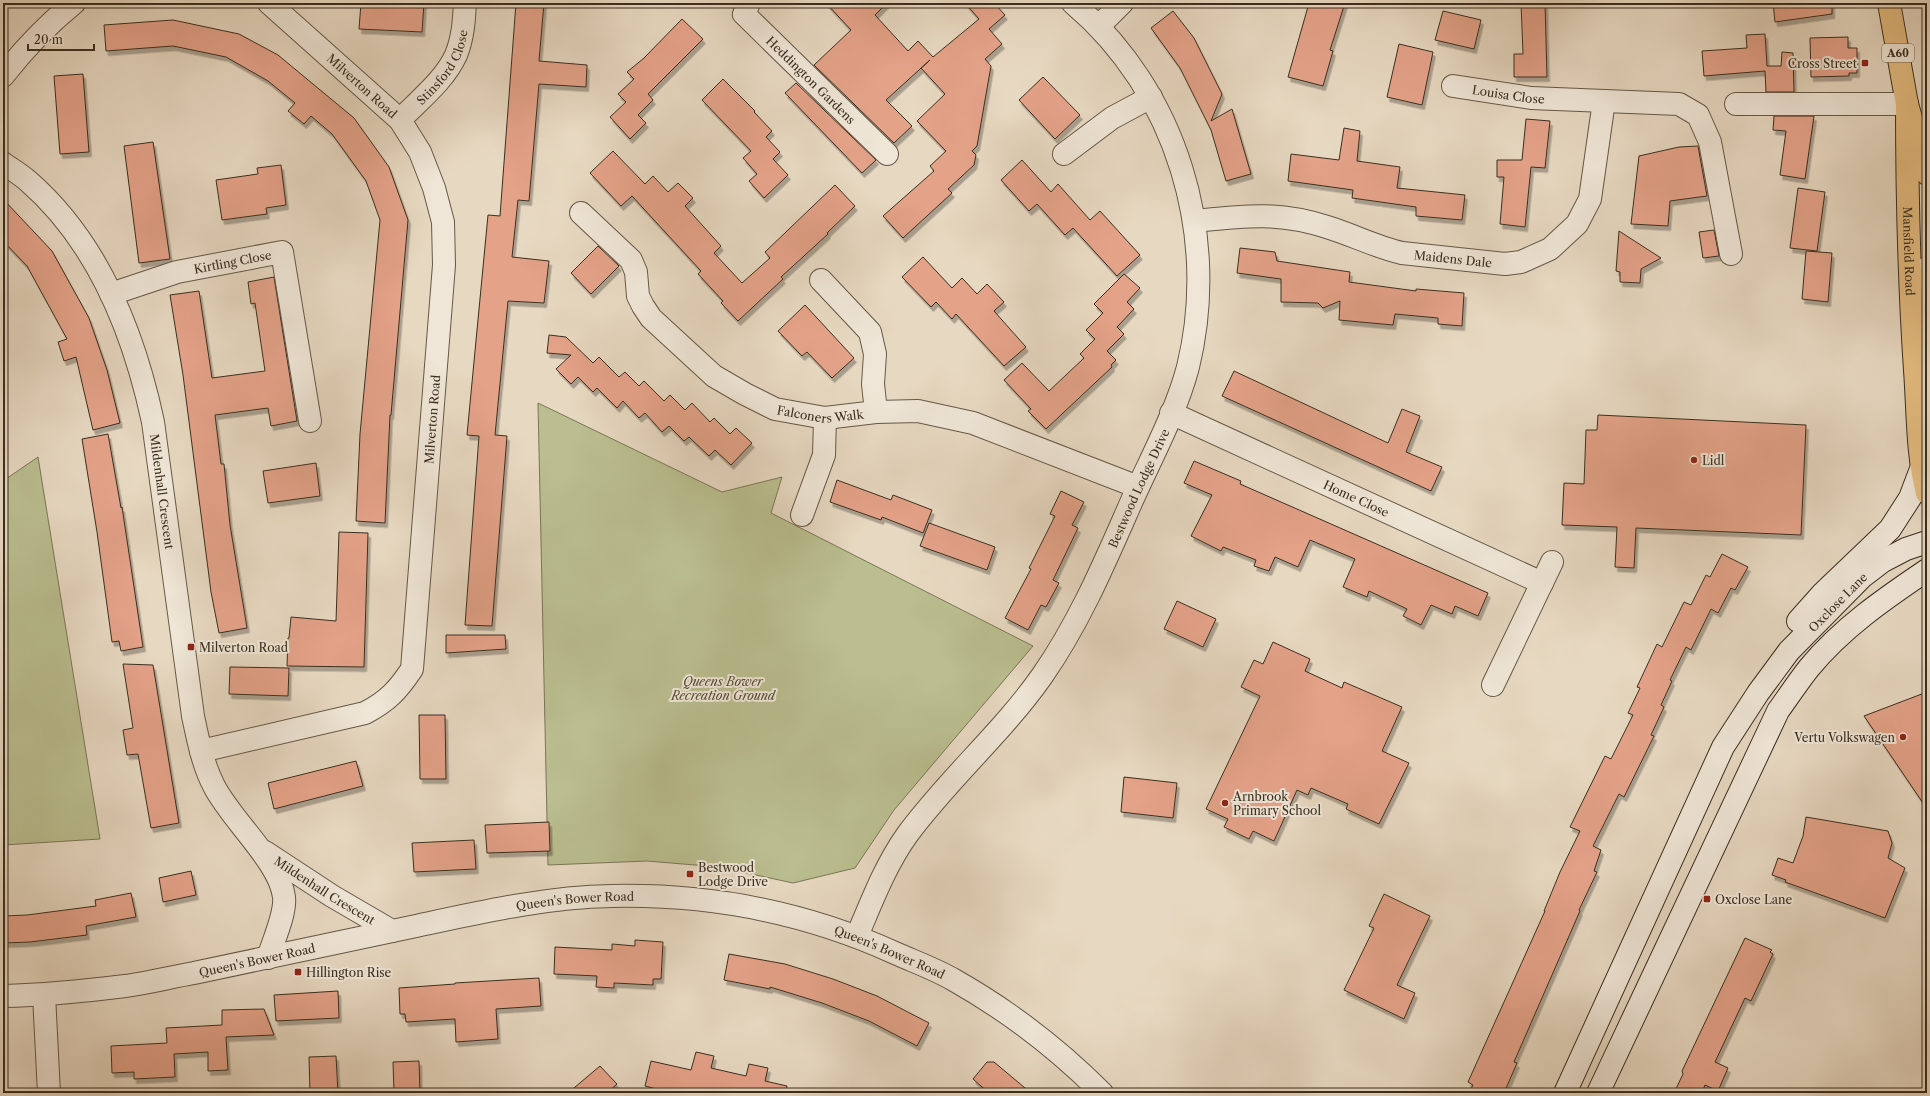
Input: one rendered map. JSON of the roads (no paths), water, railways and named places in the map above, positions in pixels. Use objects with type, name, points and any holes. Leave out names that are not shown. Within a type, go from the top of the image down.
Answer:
[{"type":"highway","name":"Mansfield Road","points":[[1889,3],[1907,104],[1927,174]]},
{"type":"highway","name":"Mansfield Road","points":[[1907,104],[1907,218],[1912,326],[1921,469],[1927,493]]},
{"type":"street","points":[[3,76],[36,36],[74,3]]},
{"type":"street","name":"Milverton Road","points":[[201,751],[365,713],[382,704],[400,688],[412,669],[444,265],[443,222],[434,188],[420,152],[400,120],[269,3]]},
{"type":"street","name":"Stinsford Close","points":[[400,120],[443,77],[456,54],[463,30],[465,3]]},
{"type":"street","name":"Heddington Gardens","points":[[749,3],[744,14],[887,154]]},
{"type":"street","name":"Bestwood Lodge Drive","points":[[857,936],[887,867],[906,836],[938,796],[1014,710],[1040,678],[1063,645],[1087,601],[1171,413],[1187,368],[1196,315],[1199,266],[1194,221],[1181,165],[1169,135],[1150,97],[1126,59],[1099,26],[1073,3]]},
{"type":"street","points":[[1099,26],[1122,3]]},
{"type":"street","name":"Louisa Close","points":[[1453,86],[1531,98],[1604,101]]},
{"type":"street","points":[[1064,154],[1112,118],[1150,97]]},
{"type":"street","points":[[1604,101],[1679,104],[1698,115],[1710,142],[1731,254]]},
{"type":"street","name":"Maidens Dale","points":[[1194,221],[1245,215],[1276,216],[1327,227],[1389,250],[1402,253],[1505,264],[1521,262],[1550,249],[1577,224],[1590,199],[1604,101]]},
{"type":"street","points":[[1736,104],[1907,104]]},
{"type":"street","name":"Mildenhall Crescent","points":[[3,163],[27,180],[55,208],[75,233],[95,264],[110,294],[136,355],[153,422],[193,716],[201,751],[214,786],[234,818],[259,848],[279,880],[284,896],[284,907],[268,958]]},
{"type":"street","name":"Falconers Walk","points":[[581,212],[632,260],[636,272],[638,296],[651,318],[714,376],[775,409],[825,418],[876,412],[918,411],[973,423],[1138,487]]},
{"type":"street","name":"Kirtling Close","points":[[110,294],[177,272],[282,252],[310,421]]},
{"type":"street","points":[[1912,326],[1924,271],[1927,268]]},
{"type":"street","points":[[821,280],[870,332],[875,354],[873,384],[876,412]]},
{"type":"street","name":"Home Close","points":[[1171,413],[1542,583]]},
{"type":"street","points":[[802,515],[824,455],[825,418]]},
{"type":"street","points":[[1723,747],[1750,684],[1789,631],[1822,594],[1890,529],[1910,498],[1921,469]]},
{"type":"street","name":"Oxclose Lane","points":[[1565,1093],[1723,747],[1758,693],[1789,651],[1862,577],[1883,561],[1906,549],[1927,542]]},
{"type":"street","points":[[1492,685],[1552,562]]},
{"type":"street","points":[[1598,1093],[1778,711],[1809,669],[1844,632],[1867,611],[1927,570]]},
{"type":"street","points":[[1906,584],[1927,592]]},
{"type":"street","name":"Mildenhall Crescent","points":[[259,848],[332,896],[392,930]]},
{"type":"street","name":"Queen's Bower Road","points":[[3,996],[44,995],[126,986],[268,958],[392,930],[516,905],[570,898],[641,896],[700,898],[758,908],[802,918],[857,936],[951,978],[985,999],[1037,1036],[1102,1093]]},
{"type":"street","points":[[44,995],[49,1093]]},
{"type":"place","name":"Cross Street","points":[[1865,63]]},
{"type":"place","name":"Lidl","points":[[1694,460]]},
{"type":"place","name":"Milverton Road","points":[[191,647]]},
{"type":"place","name":"Vertu Volkswagen","points":[[1903,737]]},
{"type":"place","name":"Arnbrook Primary School","points":[[1225,803]]},
{"type":"place","name":"Bestwood Lodge Drive","points":[[690,874]]},
{"type":"place","name":"Oxclose Lane","points":[[1707,899]]},
{"type":"place","name":"Hillington Rise","points":[[298,972]]},
{"type":"park label","name":"Queens Bower Recreation Ground","points":[[723,688]]}]
